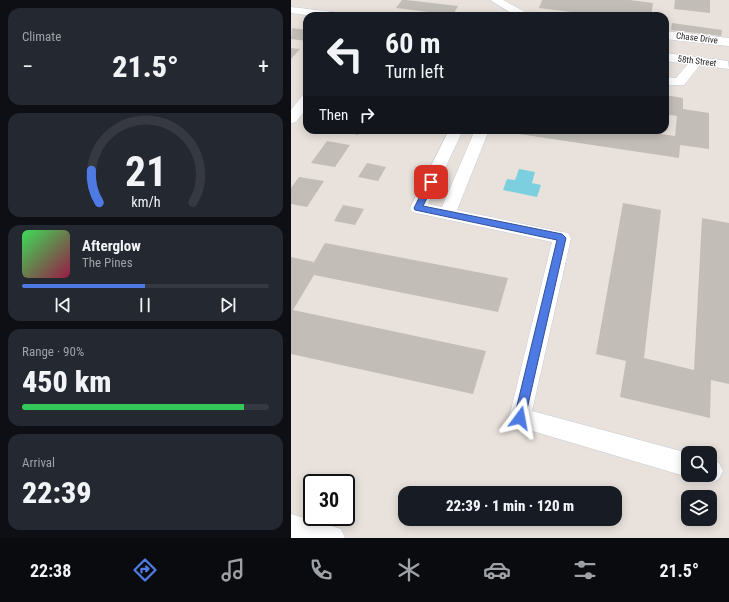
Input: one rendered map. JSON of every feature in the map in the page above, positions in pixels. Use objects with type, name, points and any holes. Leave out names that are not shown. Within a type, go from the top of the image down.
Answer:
[{"type":"street","points":[[495,0],[518,12]]},
{"type":"street","points":[[291,10],[308,12]]},
{"type":"street","name":"Chase Drive","points":[[669,35],[729,42]]},
{"type":"street","name":"58th Street","points":[[669,58],[728,65]]},
{"type":"street","points":[[669,81],[679,82],[696,62]]},
{"type":"street","points":[[291,119],[303,104]]},
{"type":"street","points":[[454,134],[418,208],[562,238],[520,418],[681,463]]},
{"type":"street","points":[[447,214],[480,134]]},
{"type":"street","points":[[291,526],[332,538]]},
{"type":"water","points":[[519,169],[535,172],[532,183],[541,185],[537,197],[503,190],[507,179],[515,180]]},
{"type":"building","points":[[402,0],[458,6],[455,12],[429,12],[396,8]]},
{"type":"building","points":[[542,0],[630,0],[653,3],[652,12],[571,12],[539,8]]},
{"type":"building","points":[[675,0],[710,0],[710,13],[674,9]]},
{"type":"building","points":[[672,23],[722,30],[721,36],[671,30]]},
{"type":"building","points":[[292,28],[303,29],[303,40],[291,39]]},
{"type":"building","points":[[291,48],[300,49],[291,59]]},
{"type":"building","points":[[669,96],[683,98],[683,109],[709,113],[709,149],[680,145],[679,158],[519,134],[660,134],[675,136],[677,116],[669,115]]},
{"type":"building","points":[[327,141],[350,145],[335,167],[311,163]]},
{"type":"building","points":[[367,163],[386,167],[378,181],[358,177]]},
{"type":"building","points":[[299,177],[324,181],[307,207],[291,204],[291,188]]},
{"type":"building","points":[[623,203],[661,210],[644,358],[694,370],[702,218],[729,223],[729,384],[711,380],[710,418],[620,397],[626,361],[596,354]]},
{"type":"building","points":[[343,205],[364,209],[355,225],[334,221]]},
{"type":"building","points":[[325,243],[508,278],[498,312],[314,275],[293,310],[486,351],[473,394],[291,354],[291,257],[314,262]]},
{"type":"route","points":[[431,182],[418,208],[562,238],[520,418]]}]
